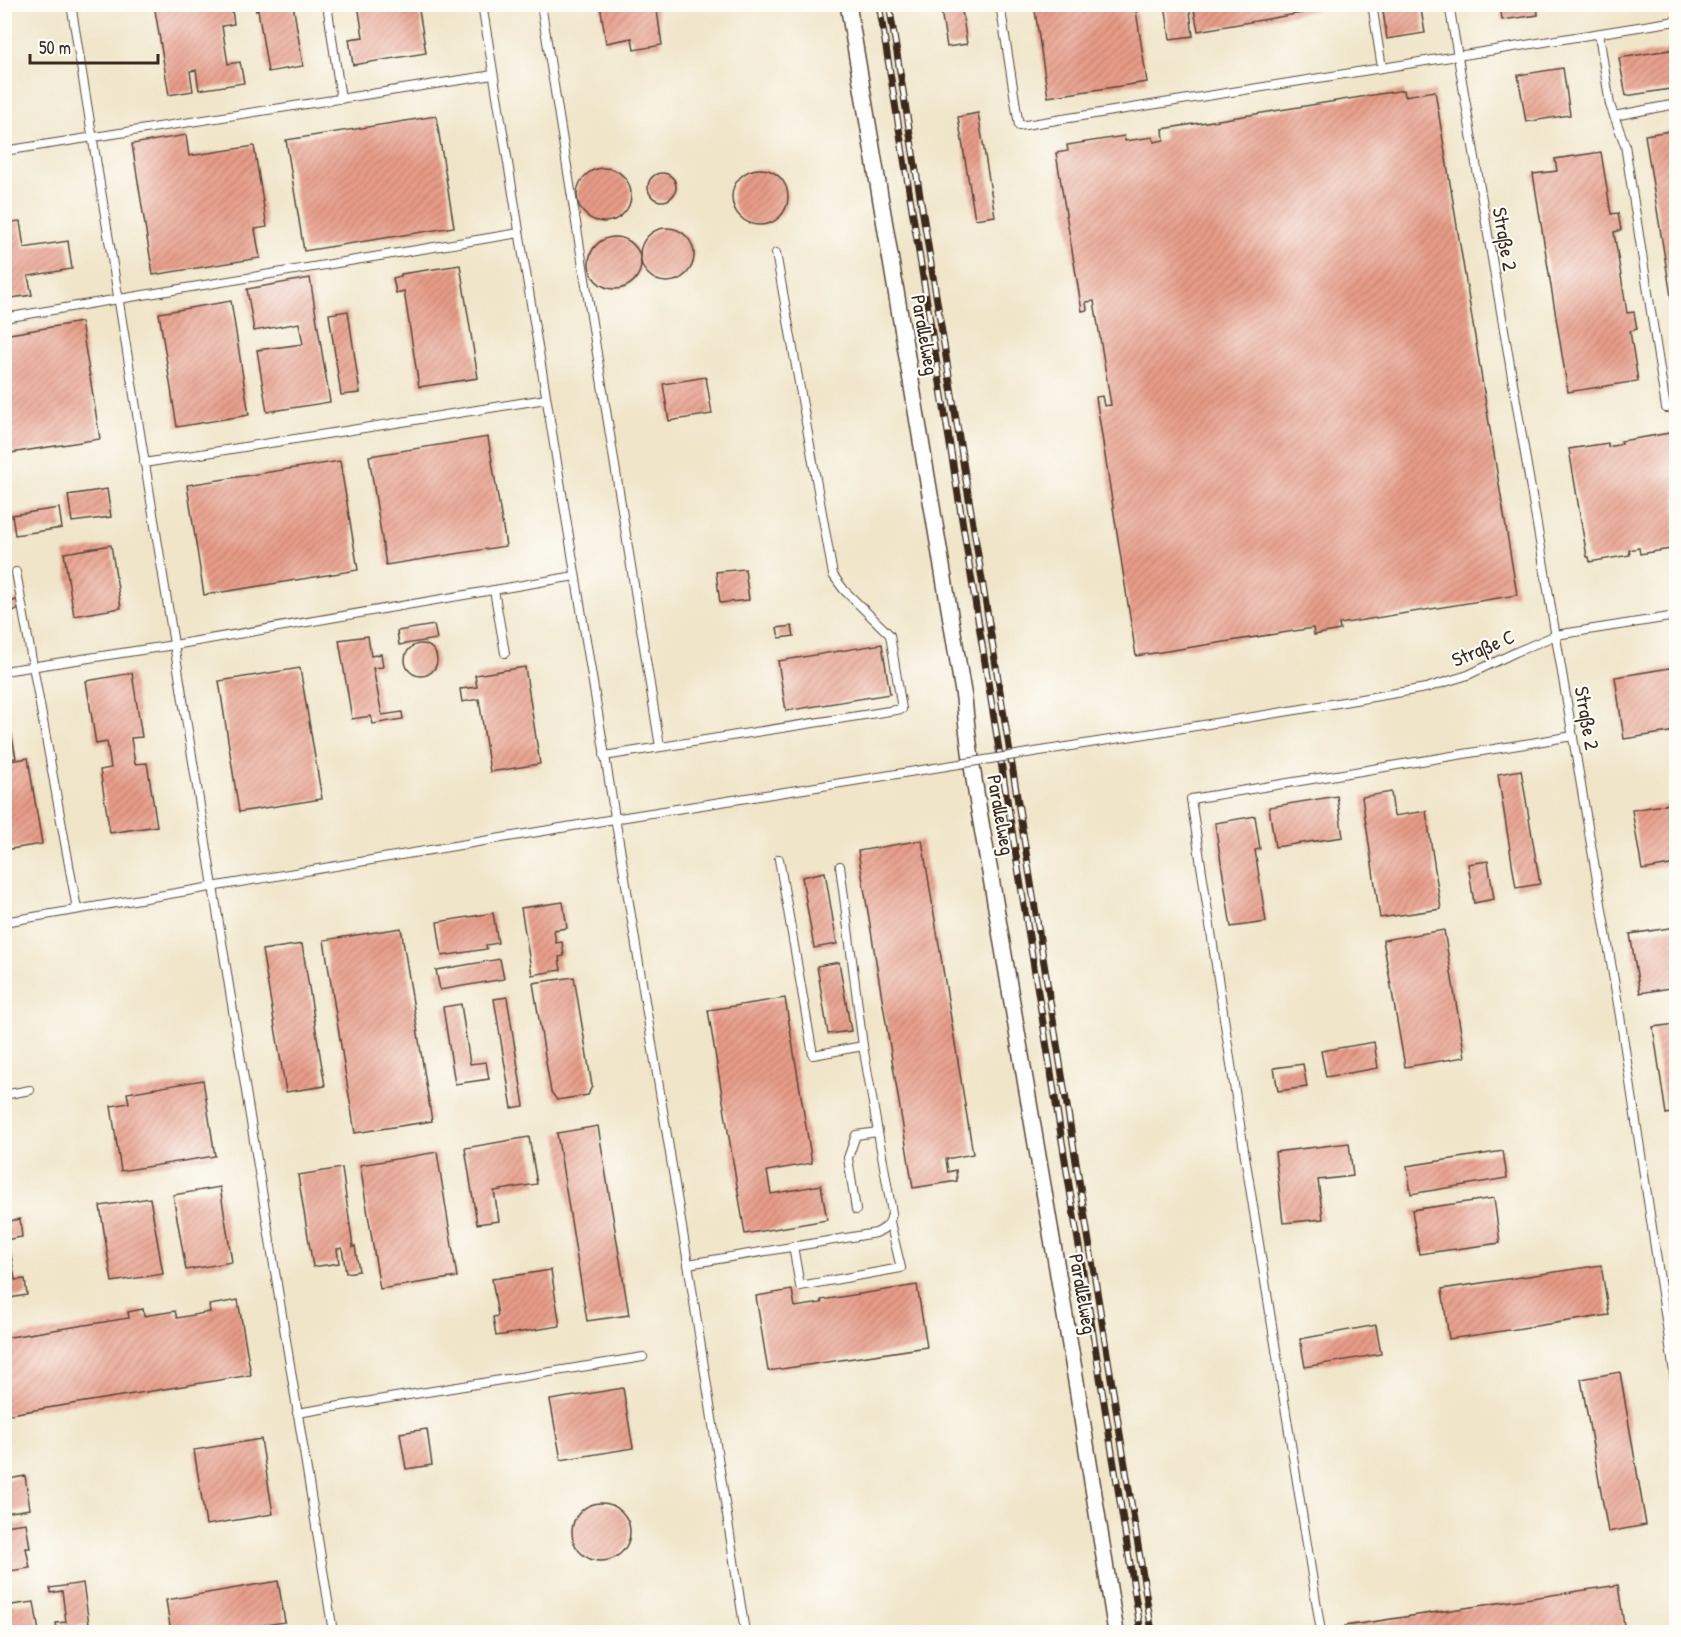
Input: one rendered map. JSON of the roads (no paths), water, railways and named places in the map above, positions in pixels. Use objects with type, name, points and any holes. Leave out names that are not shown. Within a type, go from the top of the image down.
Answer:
[{"type":"street","name":"Parallelweg","points":[[848,4],[957,657],[975,797],[992,884],[1116,1632]]},
{"type":"lane","points":[[71,4],[333,1632]]},
{"type":"lane","points":[[327,4],[341,99]]},
{"type":"lane","points":[[482,4],[688,1264],[745,1632]]},
{"type":"lane","points":[[541,4],[660,747]]},
{"type":"lane","points":[[1000,4],[1019,126],[1677,21]]},
{"type":"lane","points":[[1372,4],[1382,68]]},
{"type":"lane","name":"Straße 2","points":[[1449,4],[1620,1016],[1677,1386]]},
{"type":"lane","points":[[1599,34],[1610,105],[1625,145],[1666,408],[1677,406]]},
{"type":"lane","points":[[4,151],[493,75]]},
{"type":"lane","points":[[1614,116],[1677,105]]},
{"type":"lane","points":[[4,318],[519,233]]},
{"type":"lane","points":[[604,756],[902,709],[890,635],[844,590],[833,575],[776,253]]},
{"type":"lane","points":[[144,463],[546,399]]},
{"type":"lane","points":[[16,572],[77,909]]},
{"type":"lane","points":[[4,671],[174,645],[575,576]]},
{"type":"lane","points":[[494,590],[505,652]]},
{"type":"lane","name":"Straße C","points":[[4,922],[614,819],[1426,688],[1468,675],[1556,635],[1677,616]]},
{"type":"lane","points":[[1321,1632],[1191,799],[1573,736]]},
{"type":"lane","points":[[780,859],[813,1055],[863,1046]]},
{"type":"lane","points":[[688,1264],[876,1233],[886,1228],[890,1222],[892,1213],[863,1046],[840,866]]},
{"type":"lane","points":[[4,1095],[30,1090]]},
{"type":"lane","points":[[856,1210],[848,1158],[856,1135],[878,1132]]},
{"type":"lane","points":[[793,1246],[800,1286],[901,1268],[890,1222]]},
{"type":"lane","points":[[297,1413],[643,1357]]},
{"type":"railway","points":[[879,4],[1141,1632]]},
{"type":"railway","points":[[889,4],[1152,1632]]}]
